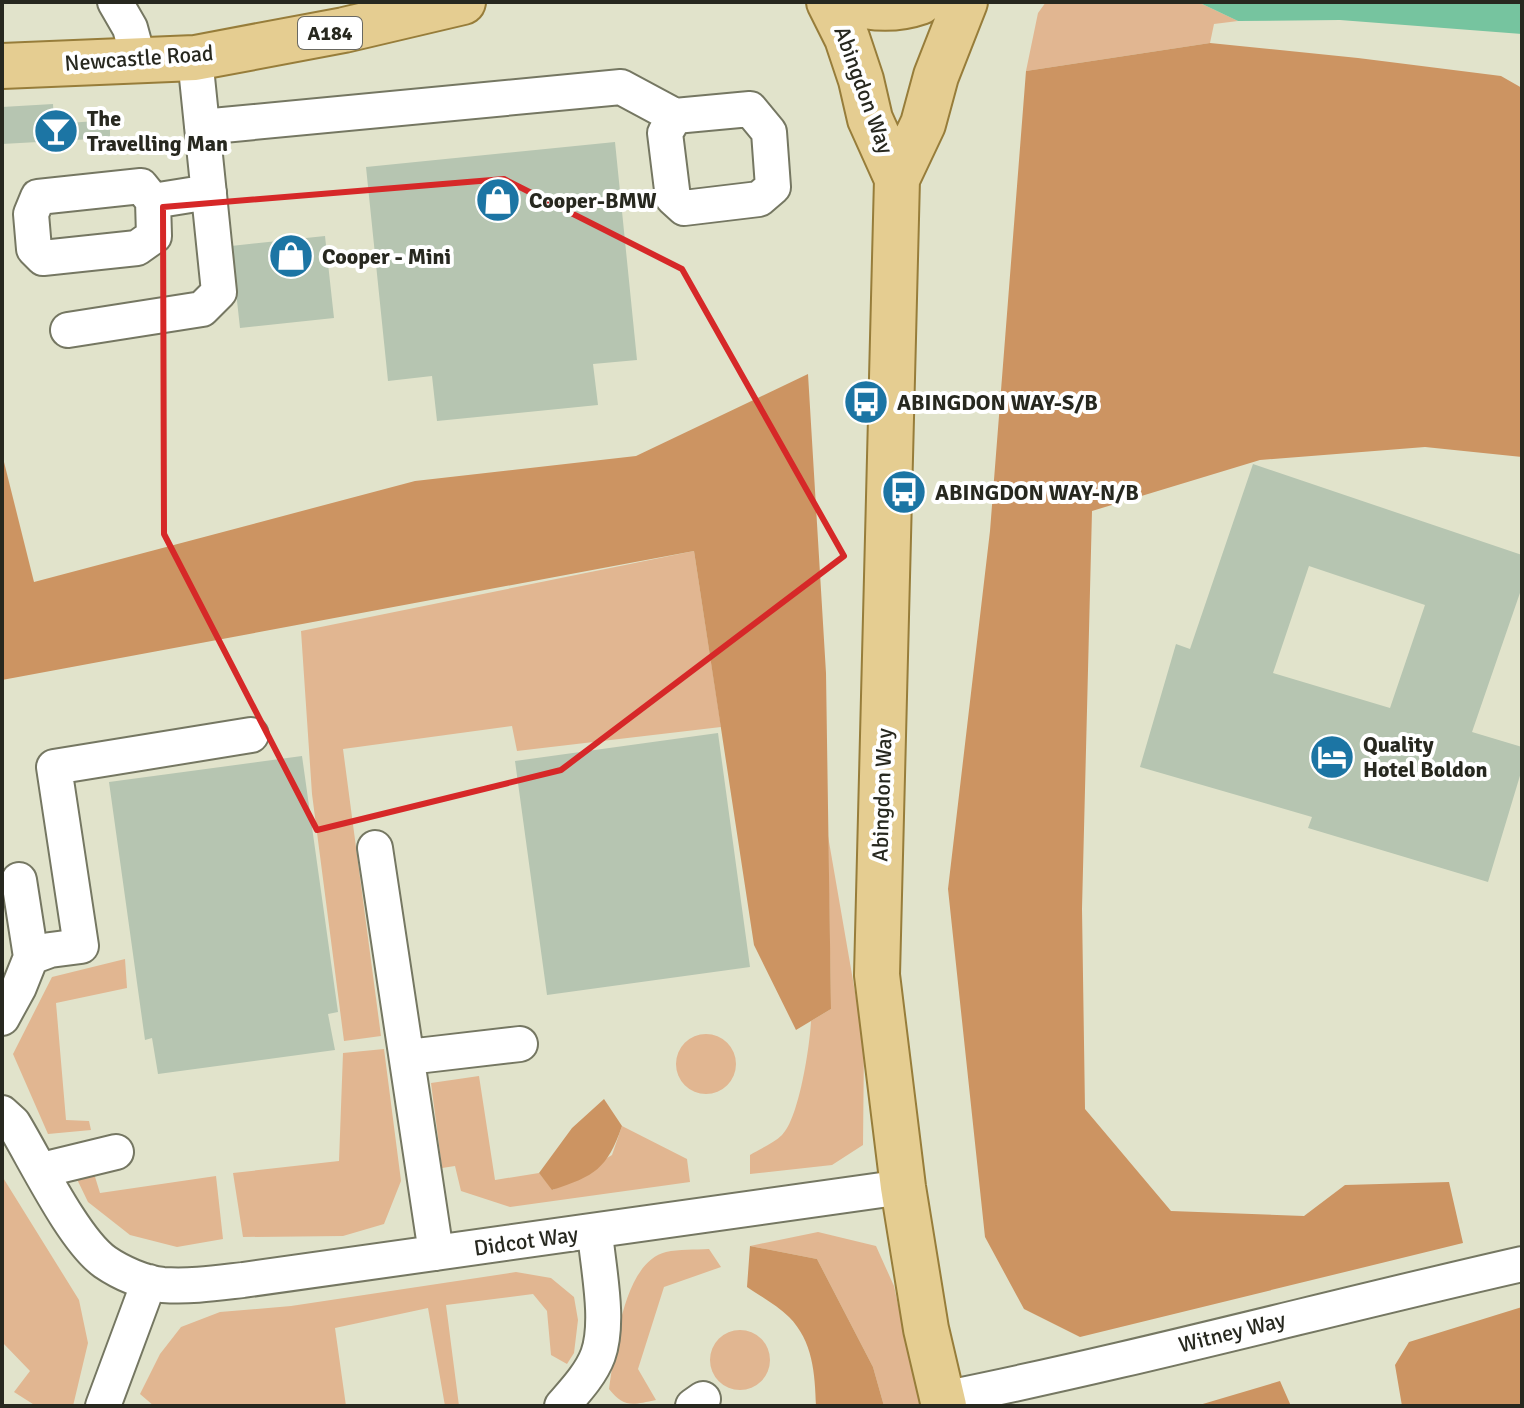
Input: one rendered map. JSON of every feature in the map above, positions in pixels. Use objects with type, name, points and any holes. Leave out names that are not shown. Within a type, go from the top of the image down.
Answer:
[{"type":"main road","name":"Newcastle Road","points":[[2,66],[195,58],[344,30],[463,2]]},
{"type":"main road","name":"Abingdon Way","points":[[829,2],[847,38],[870,119],[897,179]]},
{"type":"main road","points":[[848,2],[865,7],[906,7],[920,2]]},
{"type":"main road","name":"Abingdon Way","points":[[943,1402],[926,1329],[903,1187],[877,975],[897,179],[923,124],[936,76],[965,2]]},
{"type":"street","points":[[115,2],[130,28],[139,61]]},
{"type":"street","points":[[68,330],[202,309],[219,292],[195,58]]},
{"type":"street","points":[[202,127],[621,87],[675,116]]},
{"type":"street","points":[[153,201],[209,192]]},
{"type":"street","points":[[31,957],[50,950],[81,946],[54,767],[251,735]]},
{"type":"street","points":[[375,848],[436,1253]]},
{"type":"street","points":[[2,1018],[31,957],[19,880]]},
{"type":"street","points":[[408,1057],[520,1044]]},
{"type":"street","name":"Didcot Way","points":[[2,1113],[13,1123],[78,1232],[104,1262],[160,1285],[203,1285],[903,1187]]},
{"type":"street","points":[[42,1170],[116,1152]]},
{"type":"street","points":[[574,1402],[598,1356],[603,1324],[595,1232]]},
{"type":"street","name":"Witney Way","points":[[943,1402],[1522,1264]]},
{"type":"street","points":[[103,1406],[149,1282]]},
{"type":"highlighted area","points":[[504,179],[682,269],[844,556],[561,770],[317,830],[164,534],[163,207]]},
{"type":"shaded area","points":[[1046,2],[1198,2],[1238,21],[1214,24],[1210,43],[1026,71],[1038,13]]},
{"type":"shaded area","points":[[1198,2],[1522,2],[1522,34],[1340,20],[1238,21]]},
{"type":"shaded area","points":[[1210,43],[1501,76],[1522,88],[1522,457],[1425,447],[1260,460],[1092,511],[1082,909],[1085,1109],[1171,1211],[1304,1216],[1345,1185],[1449,1182],[1463,1243],[1080,1337],[1024,1309],[985,1237],[948,889],[990,531],[1026,71]]},
{"type":"shaded area","points":[[808,374],[826,673],[831,1009],[796,1030],[754,945],[694,551],[2,680],[2,454],[34,582],[415,481],[636,456]]},
{"type":"shaded area","points":[[694,551],[721,727],[517,751],[512,726],[343,749],[381,1036],[344,1041],[312,794],[301,631]]},
{"type":"shaded area","points":[[828,836],[864,1044],[863,1145],[832,1165],[750,1174],[750,1155],[779,1138],[794,1114],[811,1021],[831,1009]]},
{"type":"shaded area","points":[[125,959],[127,988],[56,1003],[66,1120],[89,1121],[91,1130],[48,1134],[13,1054],[52,977]]},
{"type":"shaded area","points":[[706,1034],[718,1036],[727,1043],[734,1052],[734,1076],[727,1085],[718,1092],[706,1094],[694,1092],[685,1085],[678,1076],[676,1064],[678,1052],[685,1043],[694,1036]]},
{"type":"shaded area","points":[[384,1049],[401,1181],[384,1224],[343,1236],[243,1237],[233,1173],[339,1161],[343,1053]]},
{"type":"shaded area","points":[[479,1076],[495,1180],[539,1173],[553,1190],[612,1155],[622,1126],[687,1159],[690,1182],[510,1207],[461,1191],[455,1166],[442,1168],[431,1083]]},
{"type":"shaded area","points":[[604,1099],[622,1126],[611,1152],[589,1175],[552,1190],[539,1173],[572,1128]]},
{"type":"shaded area","points":[[92,1167],[100,1193],[216,1176],[223,1239],[177,1247],[130,1235],[88,1202],[74,1173]]},
{"type":"shaded area","points":[[2,1176],[79,1300],[88,1343],[73,1406],[36,1406],[14,1392],[30,1371],[2,1342]]},
{"type":"shaded area","points":[[818,1232],[876,1246],[894,1286],[920,1406],[884,1406],[873,1367],[817,1259],[750,1246]]},
{"type":"shaded area","points":[[750,1246],[817,1259],[873,1367],[884,1406],[816,1406],[808,1347],[797,1326],[774,1305],[747,1287]]},
{"type":"shaded area","points":[[709,1249],[721,1267],[664,1287],[638,1369],[656,1400],[635,1404],[624,1402],[609,1389],[623,1311],[639,1273],[651,1260],[666,1252]]},
{"type":"shaded area","points":[[516,1272],[551,1278],[574,1297],[578,1320],[574,1353],[567,1364],[551,1355],[547,1311],[533,1294],[446,1305],[459,1406],[445,1406],[428,1308],[335,1328],[346,1406],[154,1406],[140,1394],[160,1354],[181,1327],[220,1312],[291,1306]]},
{"type":"shaded area","points":[[1522,1307],[1522,1406],[1402,1406],[1395,1365],[1409,1342]]},
{"type":"shaded area","points":[[740,1330],[752,1332],[761,1339],[768,1348],[768,1372],[761,1381],[752,1388],[740,1390],[728,1388],[719,1381],[712,1372],[710,1360],[712,1348],[719,1339],[728,1332]]},
{"type":"shaded area","points":[[1280,1381],[1291,1406],[1196,1406]]},
{"type":"building","name":"The Travelling Man","points":[[53,104],[54,124],[110,120],[110,138],[2,144],[2,107]]},
{"type":"building","points":[[615,142],[637,360],[593,364],[598,405],[437,421],[432,376],[388,381],[366,167]]},
{"type":"building","points":[[325,236],[334,318],[240,328],[231,246]]},
{"type":"building","points":[[1253,464],[1522,555],[1522,587],[1472,732],[1522,747],[1522,769],[1488,882],[1308,828],[1312,817],[1140,767],[1176,644],[1190,649]],"holes":[[[1309,566],[1425,605],[1390,708],[1273,673]]]},
{"type":"building","points":[[718,733],[750,967],[547,995],[515,761]]},
{"type":"building","points":[[302,756],[338,1012],[328,1014],[335,1050],[158,1074],[152,1038],[145,1040],[109,782]]},
{"type":"place","name":"The Travelling Man","points":[[56,131]]},
{"type":"place","name":"Cooper-BMW","points":[[498,200]]},
{"type":"place","name":"Cooper - Mini","points":[[291,256]]},
{"type":"place","name":"ABINGDON WAY-S/B","points":[[866,402]]},
{"type":"place","name":"ABINGDON WAY-N/B","points":[[904,492]]},
{"type":"place","name":"Quality Hotel Boldon","points":[[1332,757]]}]
